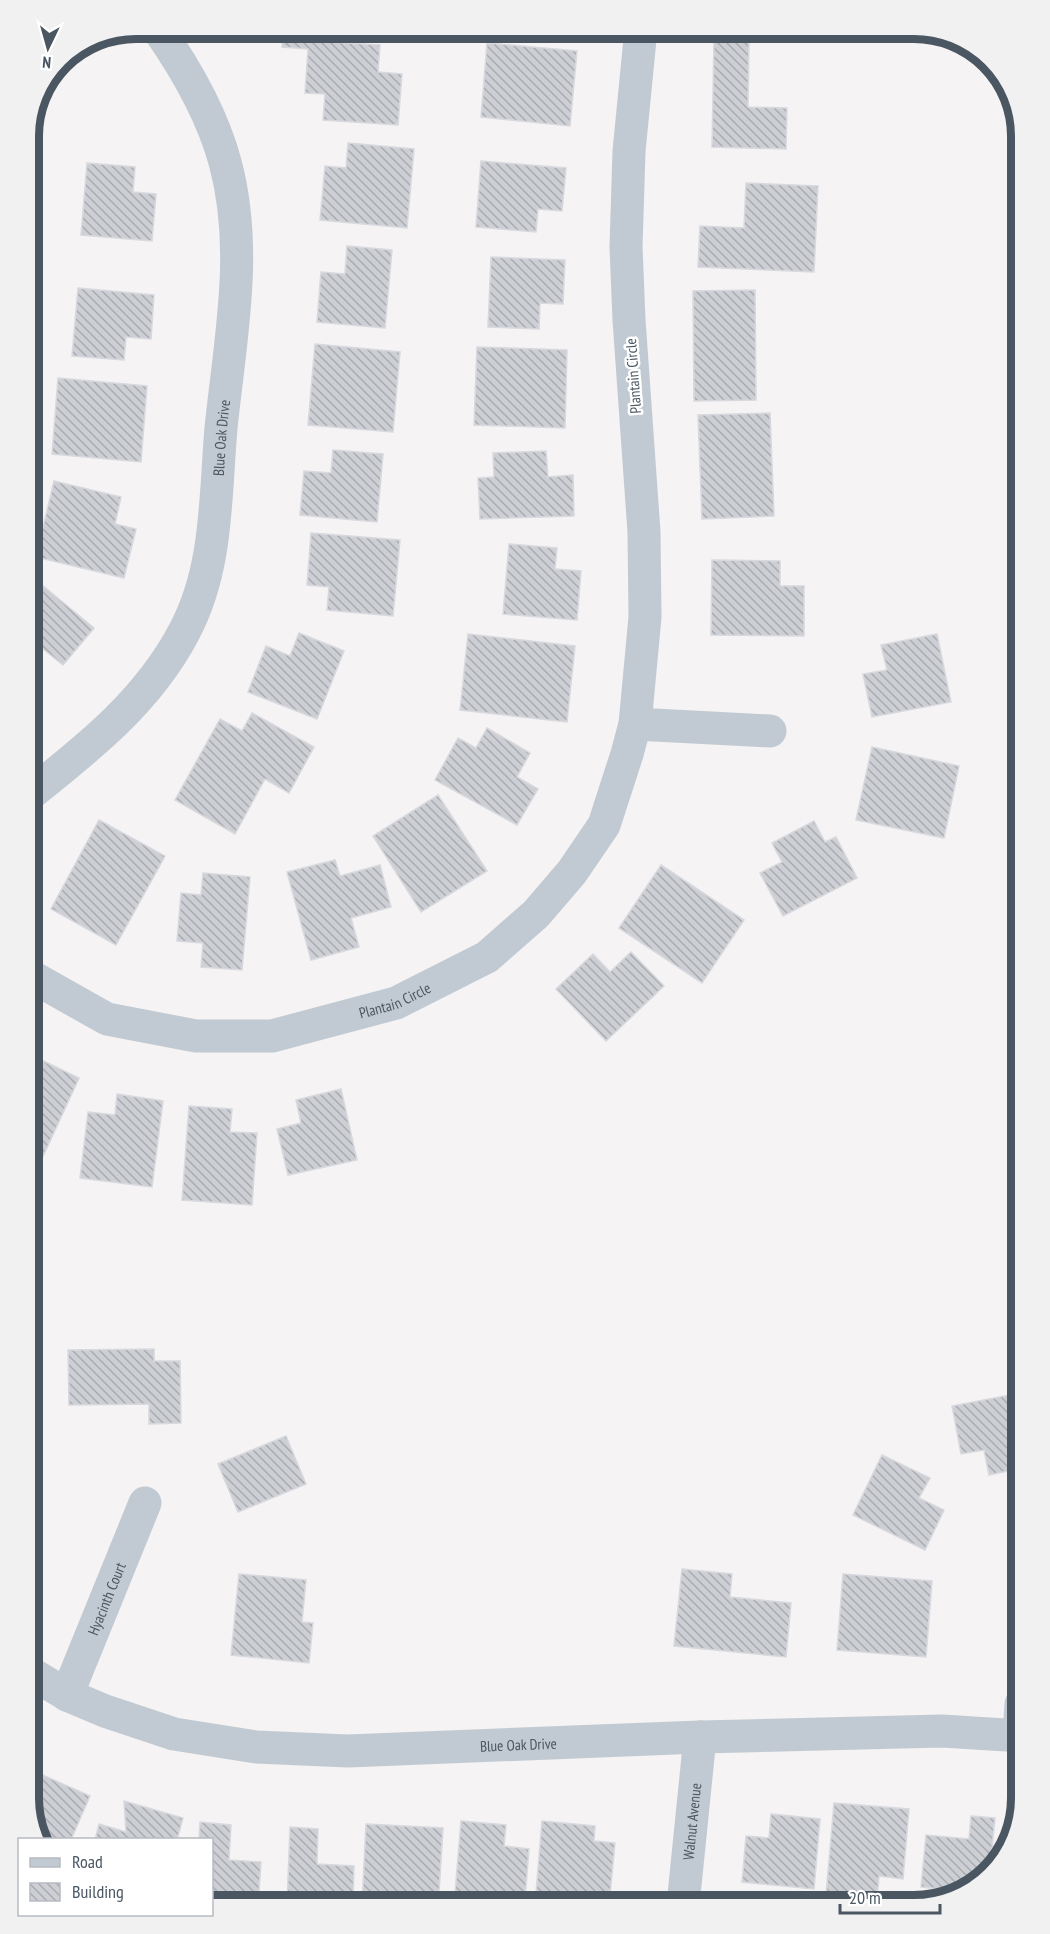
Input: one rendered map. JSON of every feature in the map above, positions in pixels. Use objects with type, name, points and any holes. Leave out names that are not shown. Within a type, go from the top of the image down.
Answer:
[{"type":"street","name":"Blue Oak Drive","points":[[39,787],[124,715],[157,676],[185,632],[199,597],[211,551],[235,303],[237,258],[235,217],[225,162],[213,126],[204,105],[165,39]]},
{"type":"street","name":"Plantain Circle","points":[[39,981],[107,1019],[196,1036],[272,1036],[396,1003],[487,957],[536,914],[572,872],[604,825],[635,724],[645,606],[644,532],[626,247],[629,151],[640,39]]},
{"type":"street","points":[[635,724],[770,731]]},
{"type":"street","name":"Hyacinth Court","points":[[67,1695],[145,1503]]},
{"type":"street","name":"Blue Oak Drive","points":[[39,1678],[67,1695],[105,1711],[174,1734],[256,1748],[348,1751],[700,1737],[942,1731],[1011,1726]]},
{"type":"street","name":"Walnut Avenue","points":[[685,1895],[700,1737]]},
{"type":"building","points":[[283,39],[331,39],[331,42],[380,45],[378,72],[402,74],[398,125],[323,120],[325,94],[305,93],[308,49],[282,47]]},
{"type":"building","points":[[714,39],[749,40],[748,107],[787,108],[786,149],[712,147]]},
{"type":"building","points":[[487,43],[577,51],[570,126],[481,117]]},
{"type":"building","points":[[348,143],[414,149],[407,228],[320,220],[325,166],[346,168]]},
{"type":"building","points":[[481,161],[566,168],[562,211],[538,209],[536,232],[476,227]]},
{"type":"building","points":[[87,163],[135,167],[133,192],[156,194],[152,241],[81,235]]},
{"type":"building","points":[[746,183],[818,186],[814,272],[698,267],[700,226],[744,228]]},
{"type":"building","points":[[347,246],[392,250],[385,328],[317,322],[321,272],[345,274]]},
{"type":"building","points":[[491,257],[565,260],[563,304],[540,303],[539,329],[488,327]]},
{"type":"building","points":[[78,288],[154,295],[151,339],[126,337],[124,360],[72,356]]},
{"type":"building","points":[[755,290],[756,400],[694,401],[693,291]]},
{"type":"building","points":[[315,344],[400,352],[393,432],[308,425]]},
{"type":"building","points":[[477,347],[567,350],[565,428],[474,425]]},
{"type":"building","points":[[58,378],[147,386],[141,462],[52,454]]},
{"type":"building","points":[[770,413],[774,516],[702,519],[698,415]]},
{"type":"building","points":[[333,450],[383,454],[377,522],[300,515],[304,471],[331,473]]},
{"type":"building","points":[[546,451],[548,477],[573,475],[574,516],[480,519],[478,478],[494,477],[493,453]]},
{"type":"building","points":[[54,481],[121,497],[115,524],[136,529],[124,578],[39,558],[39,544]]},
{"type":"building","points":[[311,533],[400,540],[393,616],[327,610],[329,587],[307,585]]},
{"type":"building","points":[[509,544],[557,548],[555,569],[581,571],[577,620],[503,614]]},
{"type":"building","points":[[712,560],[780,561],[780,586],[804,586],[804,636],[711,635]]},
{"type":"building","points":[[39,582],[94,628],[63,665],[43,649],[39,654]]},
{"type":"building","points":[[299,633],[344,651],[317,719],[248,692],[266,646],[290,656]]},
{"type":"building","points":[[468,634],[575,646],[567,722],[460,710]]},
{"type":"building","points":[[937,634],[951,702],[872,717],[863,674],[887,670],[881,645]]},
{"type":"building","points":[[252,713],[314,747],[289,793],[265,779],[235,834],[175,800],[220,719],[242,731]]},
{"type":"building","points":[[487,728],[530,753],[517,777],[538,789],[517,825],[435,780],[458,738],[476,748]]},
{"type":"building","points":[[872,747],[959,766],[944,838],[856,820]]},
{"type":"building","points":[[438,795],[487,871],[421,912],[373,836]]},
{"type":"building","points":[[99,820],[165,856],[116,945],[51,909]]},
{"type":"building","points":[[814,821],[825,842],[836,837],[857,878],[783,916],[760,873],[782,862],[772,843]]},
{"type":"building","points":[[335,860],[340,876],[380,865],[391,907],[351,918],[359,947],[311,960],[287,872]]},
{"type":"building","points":[[661,865],[744,920],[702,983],[619,928]]},
{"type":"building","points":[[203,873],[250,877],[242,970],[201,967],[203,943],[177,941],[181,893],[201,895]]},
{"type":"building","points":[[631,952],[664,986],[606,1041],[556,989],[593,954],[610,972]]},
{"type":"building","points":[[39,1059],[79,1078],[39,1162]]},
{"type":"building","points":[[341,1089],[357,1160],[288,1175],[277,1129],[301,1123],[296,1100]]},
{"type":"building","points":[[117,1094],[163,1101],[152,1187],[80,1178],[88,1112],[115,1115]]},
{"type":"building","points":[[189,1106],[232,1109],[230,1132],[257,1133],[252,1205],[182,1200]]},
{"type":"building","points":[[154,1349],[154,1361],[180,1361],[181,1423],[149,1424],[149,1404],[69,1405],[68,1350]]},
{"type":"building","points":[[1011,1395],[1011,1470],[989,1475],[984,1450],[961,1454],[952,1406]]},
{"type":"building","points":[[286,1436],[306,1484],[238,1512],[218,1464]]},
{"type":"building","points":[[882,1455],[930,1478],[919,1498],[944,1510],[925,1550],[853,1515]]},
{"type":"building","points":[[682,1569],[732,1574],[730,1597],[791,1603],[786,1657],[674,1646]]},
{"type":"building","points":[[239,1574],[306,1580],[302,1622],[313,1623],[309,1663],[231,1655]]},
{"type":"building","points":[[843,1574],[932,1581],[926,1657],[837,1650]]},
{"type":"building","points":[[39,1773],[90,1796],[72,1838],[48,1838],[41,1817]]},
{"type":"building","points":[[124,1801],[183,1818],[178,1838],[96,1838],[99,1824],[126,1832]]},
{"type":"building","points":[[834,1803],[909,1809],[903,1879],[879,1876],[877,1895],[826,1895]]},
{"type":"building","points":[[771,1814],[820,1819],[814,1889],[742,1882],[746,1836],[769,1838]]},
{"type":"building","points":[[971,1816],[995,1818],[991,1857],[978,1871],[951,1888],[921,1887],[926,1835],[969,1839]]},
{"type":"building","points":[[461,1821],[506,1825],[504,1846],[529,1849],[525,1895],[455,1893]]},
{"type":"building","points":[[542,1821],[595,1826],[594,1841],[615,1843],[610,1895],[536,1895]]},
{"type":"building","points":[[200,1822],[231,1825],[229,1860],[261,1862],[259,1895],[213,1895],[213,1838],[199,1838]]},
{"type":"building","points":[[366,1824],[443,1828],[439,1893],[362,1895]]},
{"type":"building","points":[[290,1827],[318,1829],[317,1864],[354,1866],[353,1895],[287,1895]]}]
